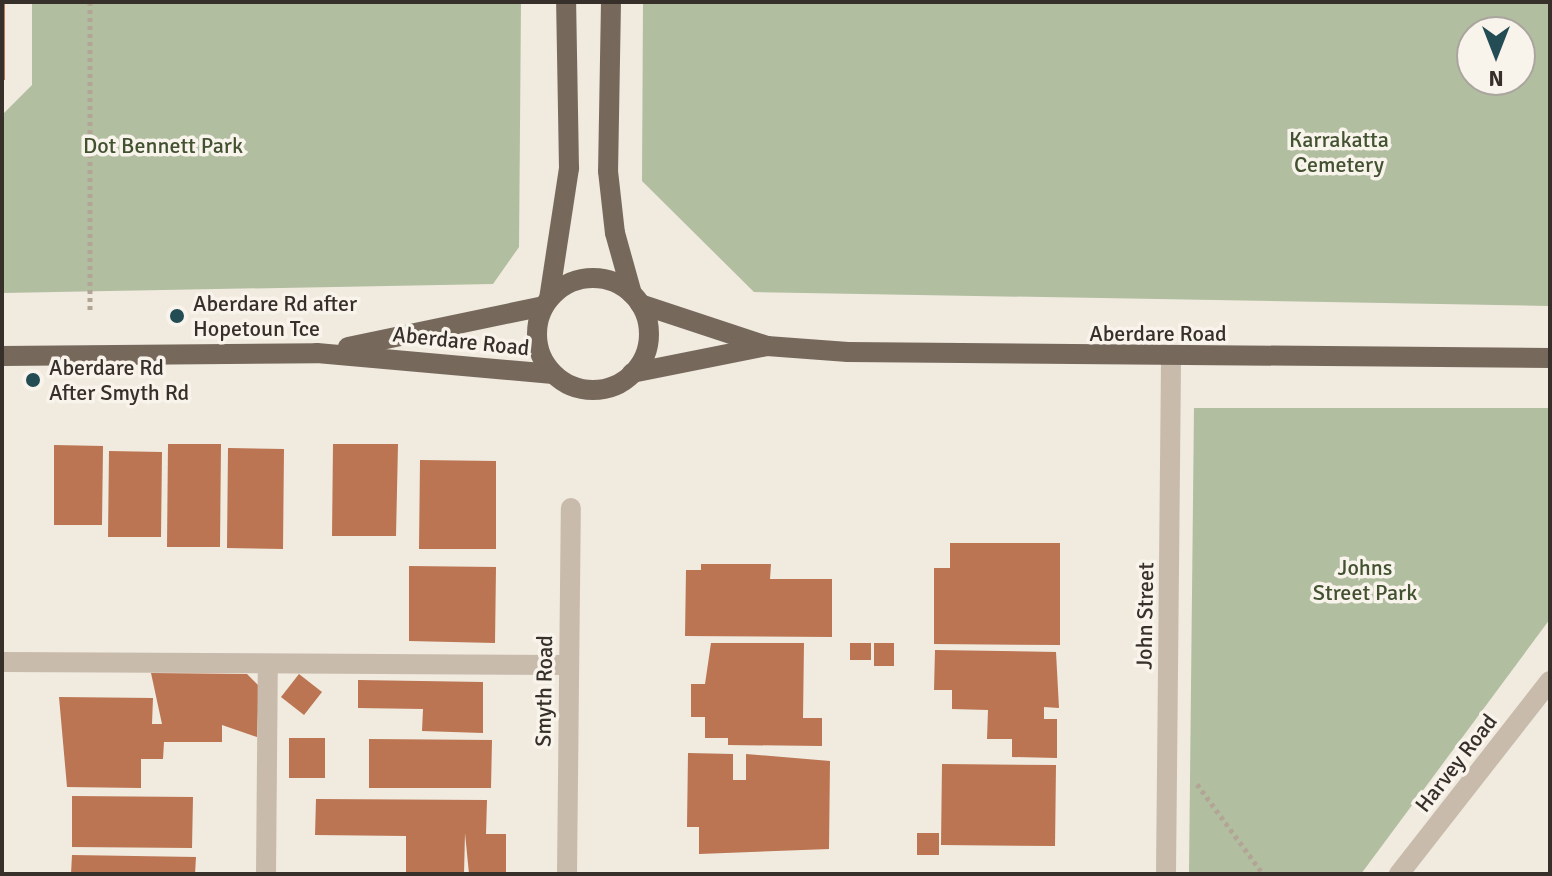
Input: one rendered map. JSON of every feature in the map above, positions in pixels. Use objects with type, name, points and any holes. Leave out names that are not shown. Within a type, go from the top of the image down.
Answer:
[{"type":"main road","points":[[566,2],[569,168],[538,349],[553,374],[602,389],[632,373],[647,348],[608,171],[611,2]]},
{"type":"main road","points":[[547,302],[580,280],[598,278],[636,299]]},
{"type":"main road","name":"Aberdare Road","points":[[636,299],[767,346]]},
{"type":"main road","name":"Aberdare Road","points":[[317,353],[547,302]]},
{"type":"main road","name":"Aberdare Road","points":[[632,373],[767,346],[1171,358],[1550,358]]},
{"type":"main road","name":"Aberdare Road","points":[[2,356],[317,353],[553,374]]},
{"type":"street","name":"John Street","points":[[1166,874],[1171,358]]},
{"type":"street","name":"Smyth Road","points":[[567,874],[571,508]]},
{"type":"street","points":[[2,662],[568,665]]},
{"type":"street","points":[[266,874],[268,664]]},
{"type":"street","name":"Harvey Road","points":[[1399,874],[1550,681]]},
{"type":"path","points":[[90,2],[90,311]]},
{"type":"path","points":[[1192,778],[1263,874]]},
{"type":"green space","name":"Dot Bennett Park","points":[[32,2],[521,2],[519,247],[493,284],[2,293],[2,115],[32,85]]},
{"type":"green space","name":"Karrakatta Cemetery","points":[[643,2],[1550,2],[1550,306],[754,292],[642,181]]},
{"type":"green space","name":"Johns Street Park","points":[[1194,408],[1550,408],[1550,619],[1361,874],[1189,874]]},
{"type":"building","points":[[2,2],[5,2],[5,80],[2,80]]},
{"type":"building","points":[[168,444],[221,444],[220,547],[167,547]]},
{"type":"building","points":[[333,444],[398,444],[396,536],[332,536]]},
{"type":"building","points":[[54,445],[103,446],[102,525],[54,525]]},
{"type":"building","points":[[228,448],[284,449],[283,549],[227,548]]},
{"type":"building","points":[[109,451],[162,452],[161,537],[108,537]]},
{"type":"building","points":[[420,460],[496,461],[496,549],[419,549]]},
{"type":"building","points":[[950,543],[1060,543],[1060,645],[934,644],[934,568],[950,568]]},
{"type":"building","points":[[701,564],[771,564],[770,579],[832,579],[832,637],[685,636],[686,570],[701,570]]},
{"type":"building","points":[[409,566],[496,567],[495,643],[409,641]]},
{"type":"building","points":[[711,643],[804,643],[803,718],[822,718],[822,746],[728,745],[728,738],[705,738],[705,717],[691,717],[691,684],[705,684]]},
{"type":"building","points":[[850,643],[871,643],[871,660],[850,660]]},
{"type":"building","points":[[874,643],[894,643],[894,666],[874,666]]},
{"type":"building","points":[[935,650],[1056,652],[1059,708],[1044,707],[1044,719],[1057,719],[1057,758],[1012,757],[1012,739],[987,739],[988,710],[952,709],[952,690],[934,690]]},
{"type":"building","points":[[151,673],[247,674],[259,686],[257,737],[222,725],[222,742],[164,742],[163,759],[141,759],[141,788],[67,787],[59,697],[153,698],[152,724],[162,724]]},
{"type":"building","points":[[299,674],[322,692],[304,715],[281,697]]},
{"type":"building","points":[[358,680],[483,682],[483,733],[422,731],[423,709],[358,708]]},
{"type":"building","points":[[289,738],[325,738],[325,778],[289,778]]},
{"type":"building","points":[[369,739],[492,740],[491,788],[369,788]]},
{"type":"building","points":[[688,753],[733,754],[733,780],[746,780],[746,754],[830,761],[829,849],[699,854],[699,827],[687,827]]},
{"type":"building","points":[[942,764],[1056,765],[1055,846],[941,845]]},
{"type":"building","points":[[72,796],[193,797],[192,848],[72,847]]},
{"type":"building","points":[[316,799],[487,800],[486,834],[506,834],[506,874],[469,874],[465,833],[464,874],[406,874],[406,836],[315,835]]},
{"type":"building","points":[[917,833],[939,833],[939,855],[917,855]]},
{"type":"building","points":[[72,855],[196,857],[195,874],[71,874]]},
{"type":"place","name":"Aberdare Rd after Hopetoun Tce","points":[[177,316]]},
{"type":"place","name":"Aberdare Rd After Smyth Rd","points":[[33,380]]}]
